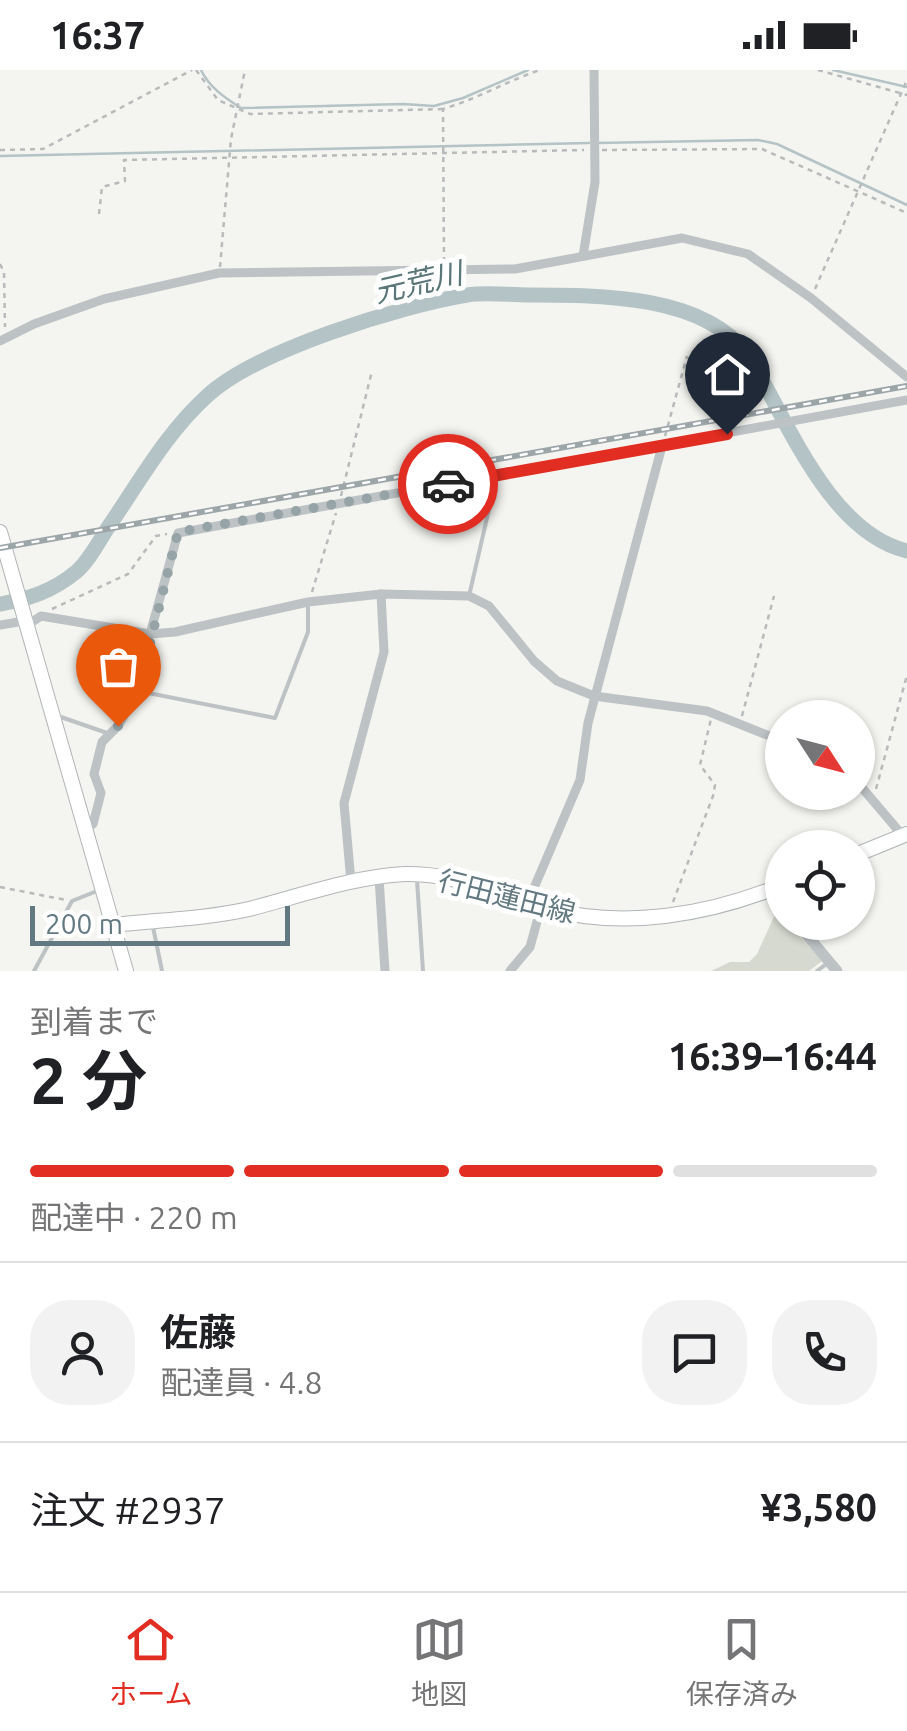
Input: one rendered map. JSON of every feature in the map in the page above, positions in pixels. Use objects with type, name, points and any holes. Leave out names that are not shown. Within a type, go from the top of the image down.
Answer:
[{"type":"main road","points":[[0,532],[6,565],[126,971]]},
{"type":"main road","points":[[875,848],[906,836]]},
{"type":"main road","name":"行田蓮田線","points":[[112,924],[244,910],[351,882],[416,875],[454,880],[534,904],[616,919],[668,916],[765,891]]},
{"type":"street","points":[[583,256],[594,182],[594,70]]},
{"type":"street","points":[[2,340],[104,298],[220,273],[514,269],[682,238],[748,254],[811,298],[907,377]]},
{"type":"street","points":[[150,634],[178,532],[907,400]]},
{"type":"street","points":[[510,971],[530,947],[534,904],[580,780],[594,696],[662,446]]},
{"type":"street","points":[[351,882],[344,804],[384,652],[381,594]]},
{"type":"street","points":[[0,626],[41,616],[150,634],[308,602],[381,594],[468,596],[489,606],[534,661],[558,681],[594,696],[712,713],[765,734]]},
{"type":"street","points":[[85,830],[93,824],[102,792],[94,774],[102,742],[138,691]]},
{"type":"street","points":[[875,805],[906,836]]},
{"type":"street","points":[[379,878],[385,971]]},
{"type":"street","points":[[811,940],[833,967]]},
{"type":"lane","points":[[468,596],[497,475]]},
{"type":"lane","points":[[150,634],[138,691],[275,718],[308,632],[308,602]]},
{"type":"lane","points":[[52,715],[110,734]]},
{"type":"lane","points":[[416,875],[423,971]]},
{"type":"lane","points":[[34,971],[72,902],[102,889]]},
{"type":"lane","points":[[152,920],[162,971]]},
{"type":"lane","points":[[817,971],[833,967]]},
{"type":"path","points":[[0,150],[43,150],[194,70],[210,92],[237,111],[270,115],[443,109],[540,70]]},
{"type":"path","points":[[220,273],[230,156],[245,70]]},
{"type":"path","points":[[818,70],[905,95]]},
{"type":"path","points":[[811,298],[905,95],[907,80]]},
{"type":"path","points":[[443,109],[444,269]]},
{"type":"path","points":[[98,214],[102,187],[125,181],[124,160],[762,149],[907,213]]},
{"type":"path","points":[[0,264],[4,272],[2,340]]},
{"type":"path","points":[[662,446],[686,356]]},
{"type":"path","points":[[308,602],[340,502],[372,372]]},
{"type":"path","points":[[41,616],[128,574],[156,536],[178,532]]},
{"type":"path","points":[[740,724],[774,596]]},
{"type":"path","points":[[875,791],[907,674]]},
{"type":"path","points":[[668,916],[713,796],[715,785],[700,765],[712,713]]},
{"type":"path","points":[[0,886],[72,902]]},
{"type":"shaded area","points":[[765,936],[765,940],[803,940],[822,961],[809,971],[711,971],[730,962],[749,962]]},
{"type":"waterway","points":[[201,70],[213,87],[241,108],[434,106],[528,70]]},
{"type":"waterway","points":[[833,70],[907,87]]},
{"type":"waterway","points":[[597,143],[758,140],[777,144],[907,205]]},
{"type":"waterway","points":[[0,156],[589,143]]},
{"type":"waterway","name":"元荒川","points":[[0,604],[49,589],[80,568],[178,426],[230,379],[259,362],[331,332],[406,309],[475,294],[616,298],[677,309],[704,320],[728,335],[748,355],[794,439],[832,497],[879,540],[907,551]]},
{"type":"railway","points":[[0,548],[907,386]]},
{"type":"way so far","points":[[118,726],[138,691],[178,532],[448,484]]},
{"type":"route","points":[[448,484],[727,434]]}]
